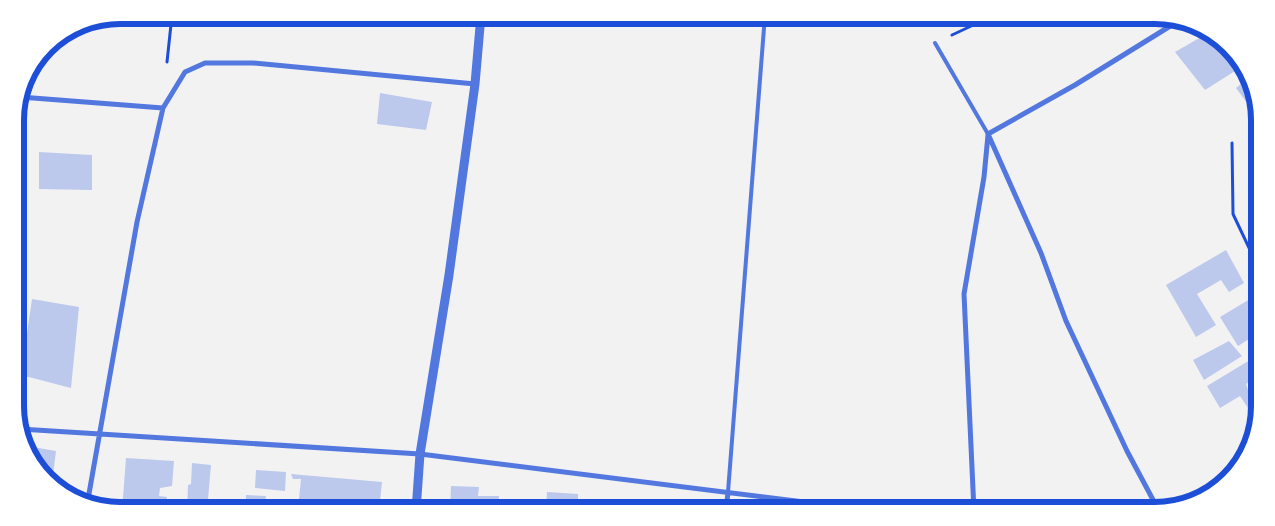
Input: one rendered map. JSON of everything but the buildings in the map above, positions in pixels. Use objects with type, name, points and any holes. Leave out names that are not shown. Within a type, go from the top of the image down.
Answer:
[{"type":"street","points":[[417,502],[420,454],[449,275],[475,84],[480,24]]},
{"type":"street","points":[[988,134],[1075,85],[1171,26]]},
{"type":"street","points":[[89,497],[98,435],[137,222],[163,108],[185,72],[205,63],[253,63],[475,84]]},
{"type":"street","points":[[27,97],[163,108]]},
{"type":"street","points":[[988,134],[1041,254],[1066,321],[1127,451],[1154,502]]},
{"type":"street","points":[[974,502],[964,294],[984,177],[988,134]]},
{"type":"street","points":[[27,430],[420,454],[806,502]]},
{"type":"street","points":[[727,502],[728,492]]},
{"type":"lane","points":[[728,492],[764,24]]},
{"type":"lane","points":[[935,43],[988,134]]},
{"type":"path","points":[[935,43],[976,24]]},
{"type":"path","points":[[1232,143],[1233,214],[1251,252]]}]
